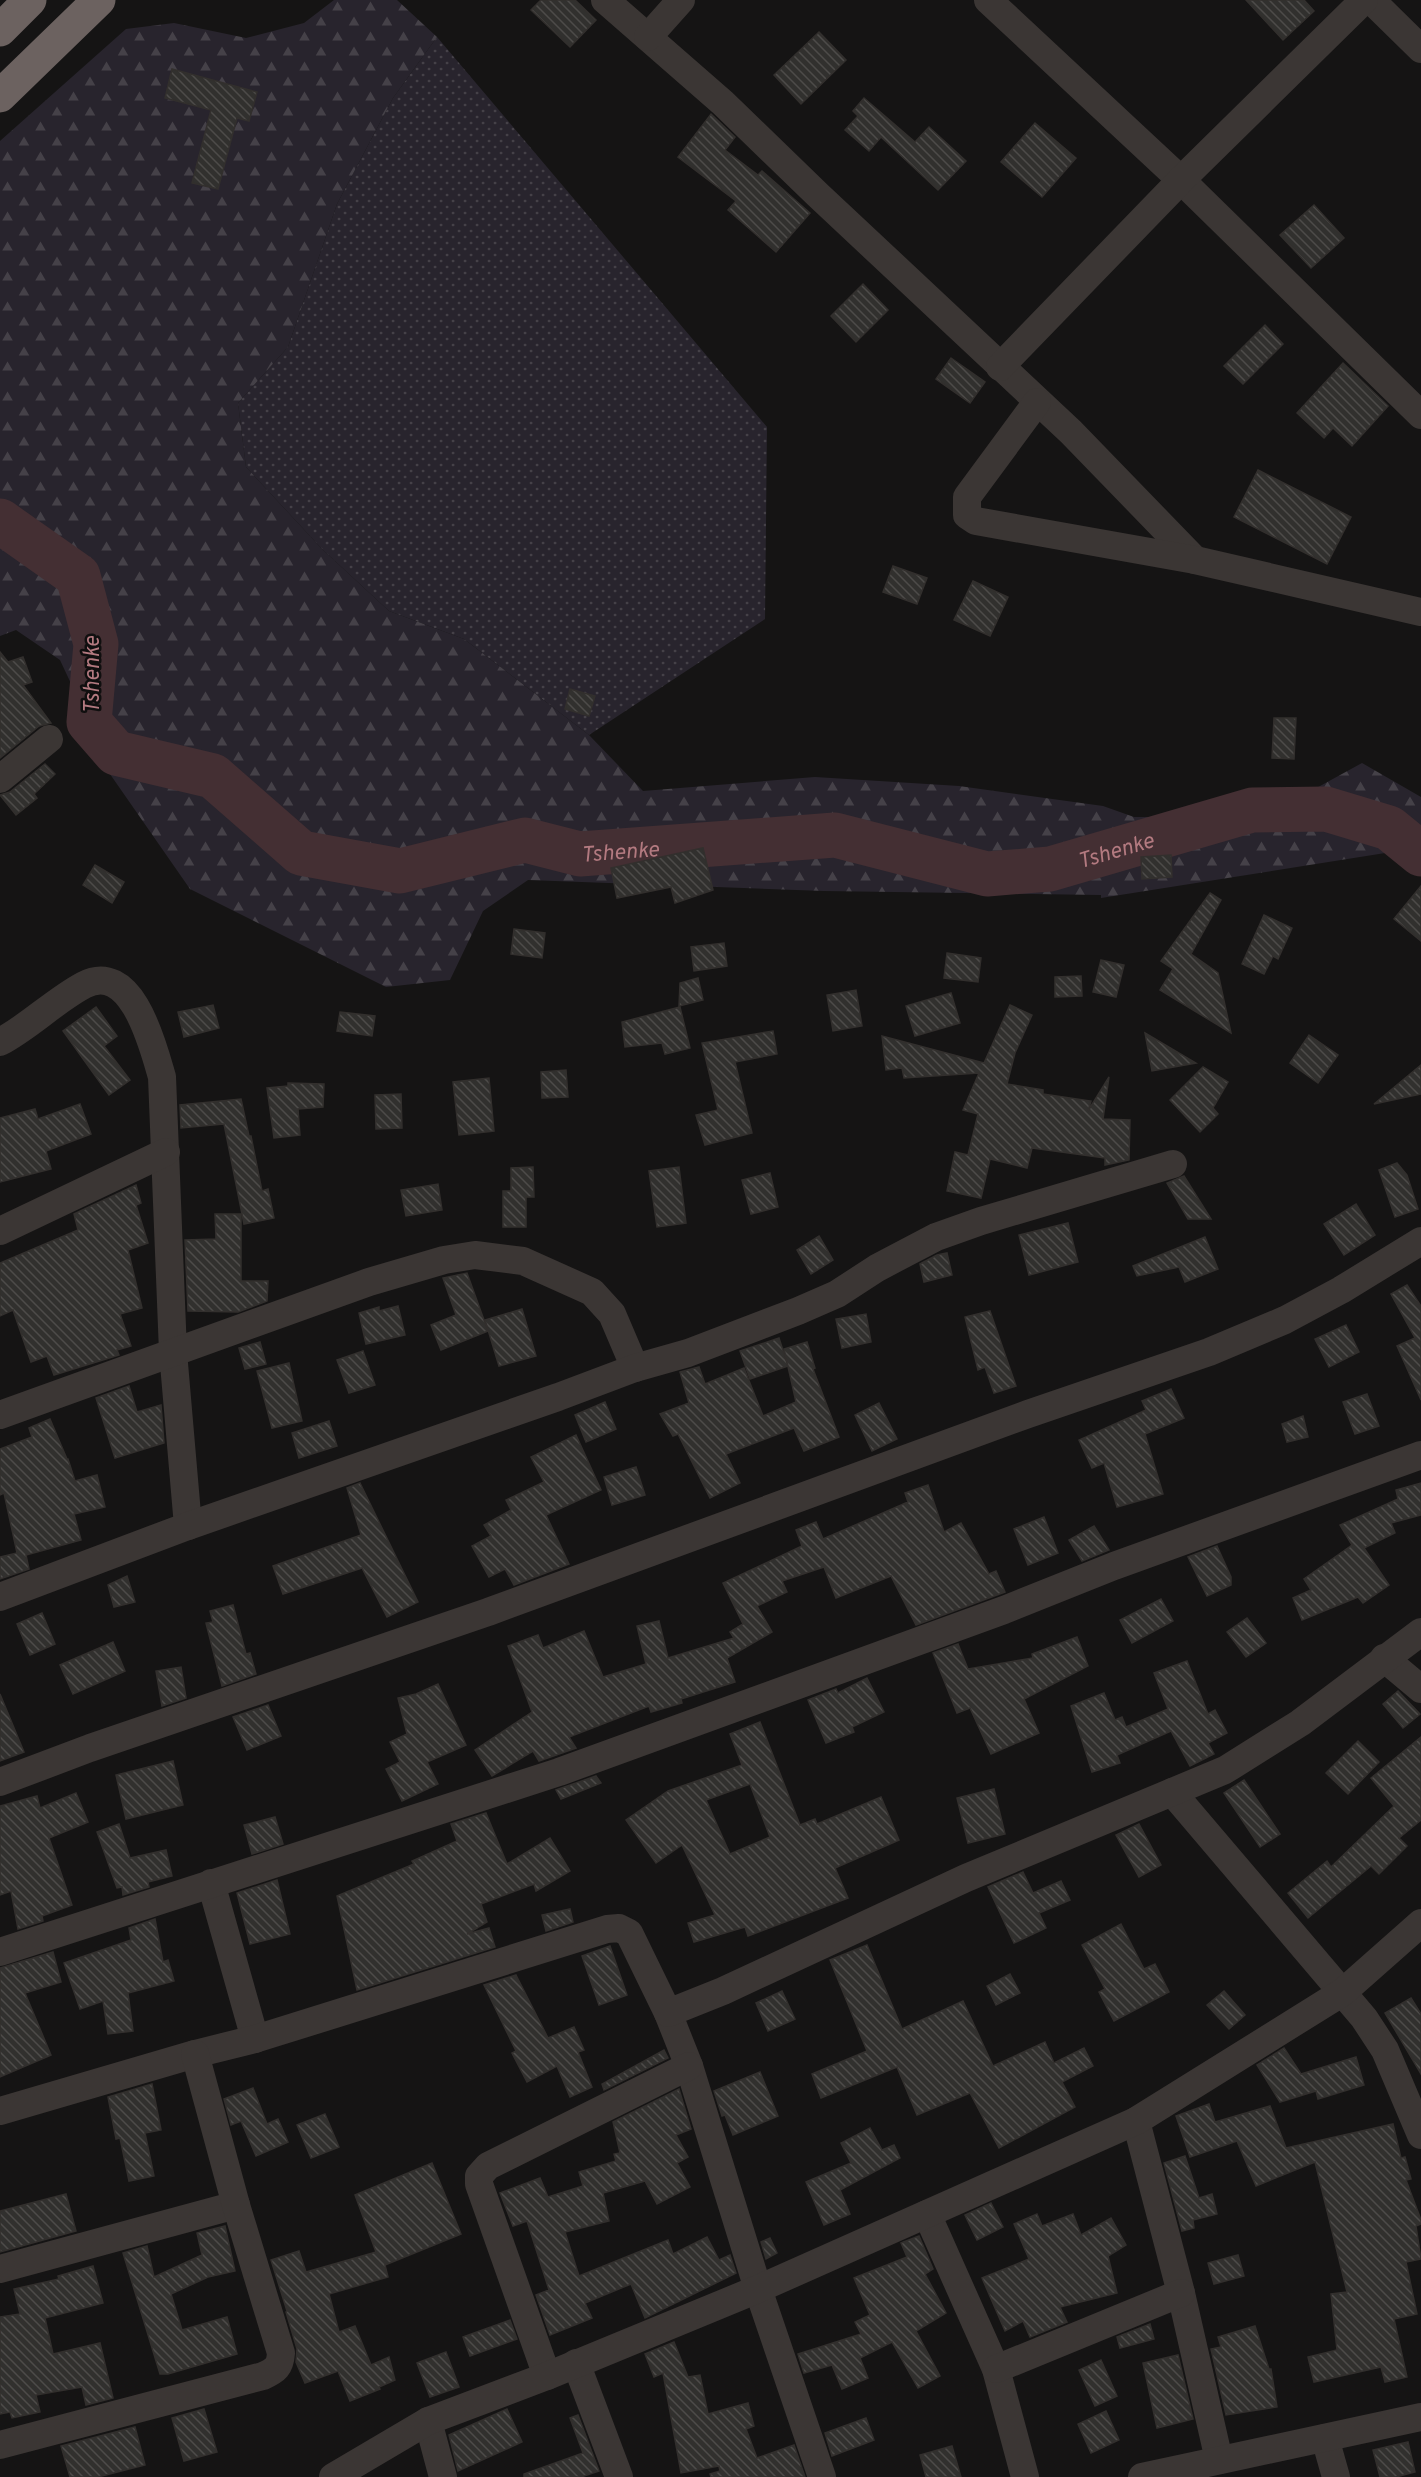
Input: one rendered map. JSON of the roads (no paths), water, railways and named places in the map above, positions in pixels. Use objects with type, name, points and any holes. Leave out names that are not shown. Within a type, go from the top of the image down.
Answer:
[{"type":"highway","points":[[0,30],[30,0]]},
{"type":"highway","points":[[0,96],[99,0]]},
{"type":"street","points":[[605,0],[723,103],[1142,503],[1195,560]]},
{"type":"street","points":[[648,37],[681,0]]},
{"type":"street","points":[[988,0],[1181,180],[1421,414]]},
{"type":"street","points":[[1000,367],[1181,180],[1364,0]]},
{"type":"street","points":[[1371,0],[1421,49]]},
{"type":"street","points":[[1037,402],[966,497],[967,515],[976,521],[1195,560],[1421,612]]},
{"type":"street","points":[[0,779],[49,739]]},
{"type":"street","points":[[0,1042],[17,1033],[86,984],[106,981],[119,986],[133,1000],[154,1049],[162,1077],[173,1352],[188,1526]]},
{"type":"street","points":[[0,1231],[166,1152]]},
{"type":"street","points":[[0,1597],[188,1526],[558,1398],[635,1368],[688,1353],[798,1311],[837,1294],[877,1268],[936,1237],[981,1221],[1173,1164]]},
{"type":"street","points":[[0,1782],[101,1744],[489,1612],[1028,1414],[1209,1353],[1285,1320],[1341,1290],[1421,1241]]},
{"type":"street","points":[[0,1414],[369,1282],[444,1260],[475,1255],[523,1261],[592,1292],[612,1314],[635,1368]]},
{"type":"street","points":[[0,1952],[559,1772],[1421,1455]]},
{"type":"street","points":[[668,2013],[723,1992],[966,1878],[1225,1770],[1300,1723],[1421,1632]]},
{"type":"street","points":[[1384,1658],[1421,1689]]},
{"type":"street","points":[[1172,1792],[1364,2018],[1385,2050],[1421,2135]]},
{"type":"street","points":[[211,1883],[255,2039]]},
{"type":"street","points":[[333,2477],[428,2421],[547,2376],[758,2289],[1136,2121],[1343,1992],[1420,1925]]},
{"type":"street","points":[[0,2111],[195,2054],[255,2039],[607,1929],[619,1928],[629,1933],[668,2013],[689,2066],[758,2289],[822,2477]]},
{"type":"street","points":[[0,2445],[264,2376],[280,2364],[281,2353],[236,2205],[195,2054]]},
{"type":"street","points":[[547,2376],[478,2184],[479,2176],[488,2166],[689,2066]]},
{"type":"street","points":[[1136,2121],[1181,2293],[1235,2464]]},
{"type":"street","points":[[0,2269],[236,2205]]},
{"type":"street","points":[[927,2214],[996,2369],[1025,2477]]},
{"type":"street","points":[[996,2369],[1181,2293]]},
{"type":"street","points":[[576,2363],[619,2477]]},
{"type":"street","points":[[1143,2477],[1235,2464],[1325,2438],[1421,2417]]},
{"type":"street","points":[[428,2421],[443,2477]]},
{"type":"street","points":[[1325,2438],[1336,2477]]},
{"type":"waterway","name":"Tshenke","points":[[0,521],[78,576],[96,644],[89,722],[116,753],[213,776],[301,853],[400,871],[525,840],[580,854],[835,835],[987,874],[1050,869],[1252,810],[1326,809],[1389,828],[1421,854]]}]
